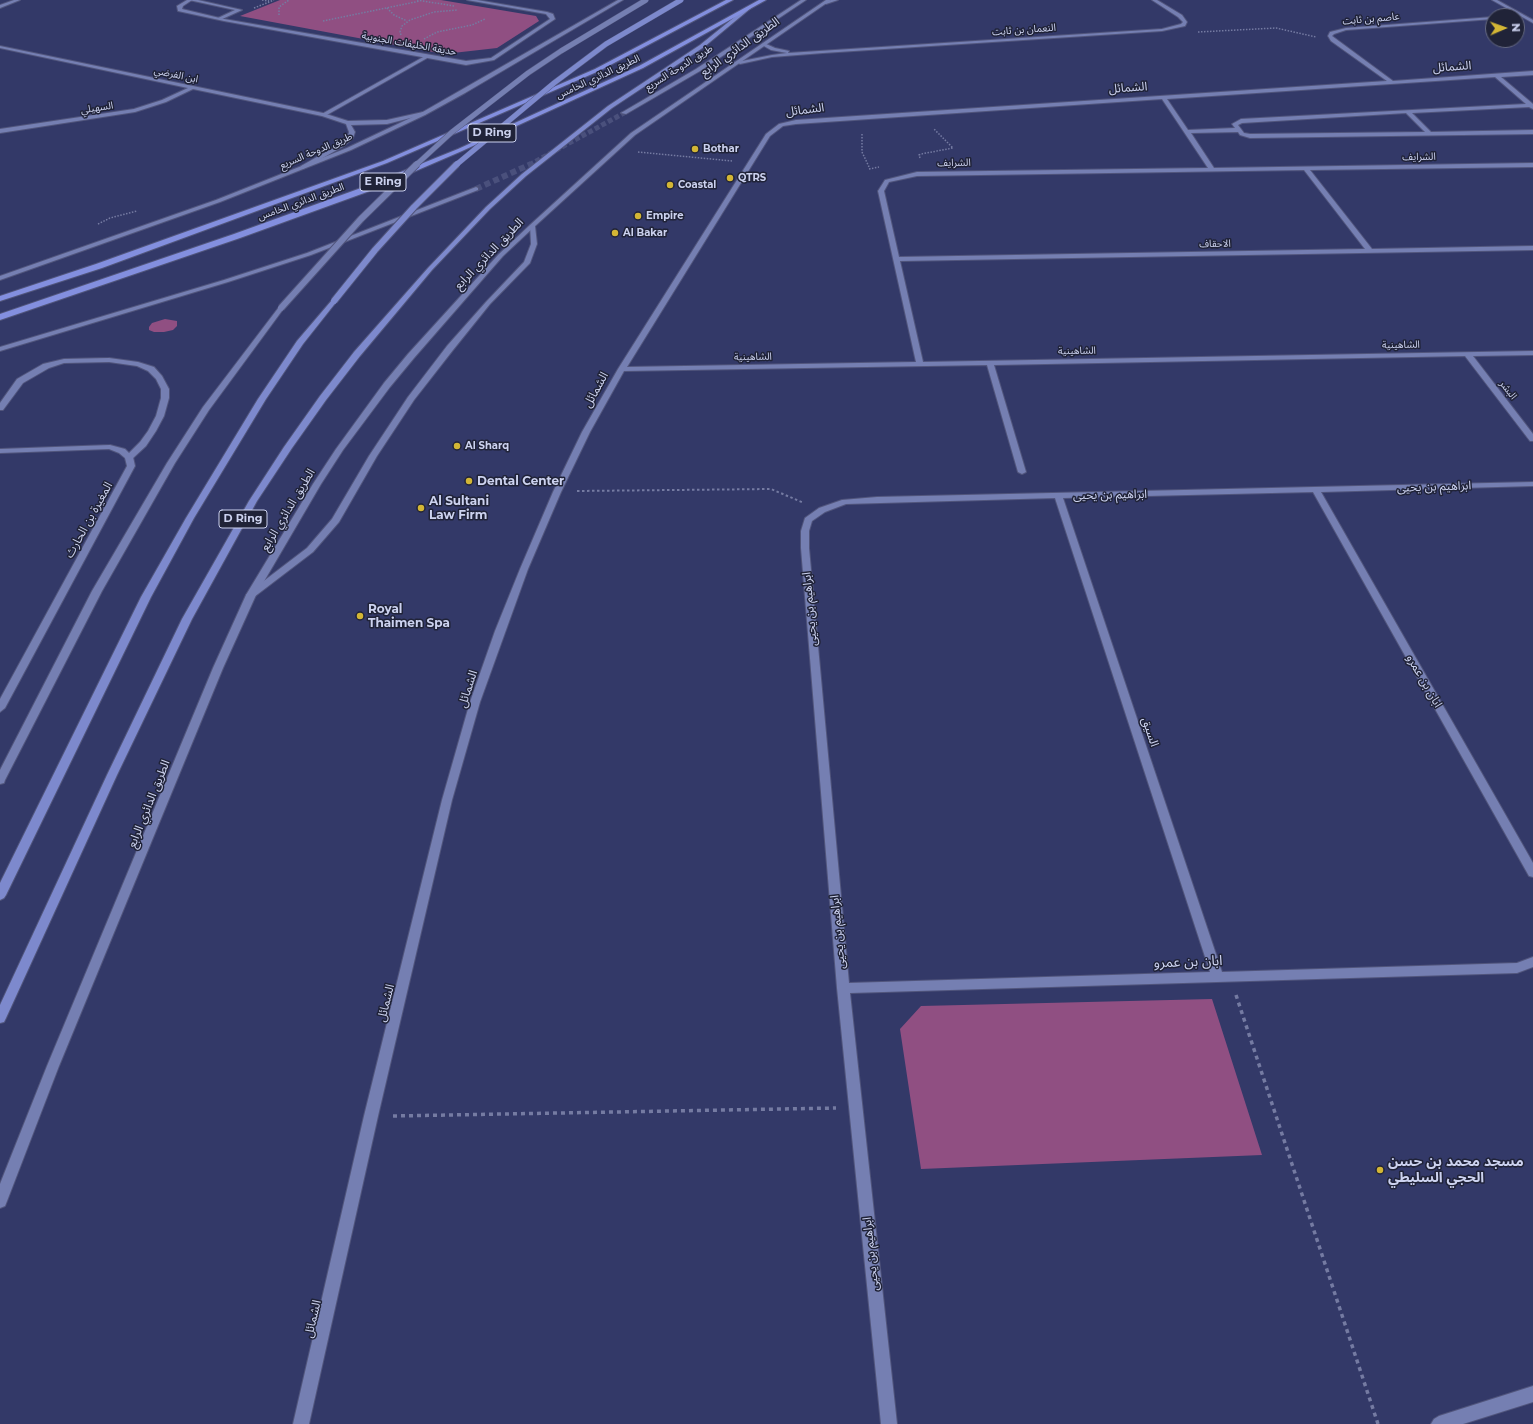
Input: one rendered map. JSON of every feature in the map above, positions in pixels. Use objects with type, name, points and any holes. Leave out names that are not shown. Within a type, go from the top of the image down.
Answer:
[{"type":"highway","name":"الطريق الدائري الخامس","points":[[0,299],[99,266],[385,162],[597,70],[730,0]]},
{"type":"highway","name":"الطريق الدائري الرابع","points":[[749,8],[763,0]]},
{"type":"highway","name":"الطريق الدائري الخامس","points":[[0,317],[237,236],[364,190],[460,150],[642,68],[749,8]]},
{"type":"main road","name":"D Ring","points":[[0,894],[146,597],[190,518],[262,399],[300,343],[375,250],[453,167],[554,83],[606,44],[681,0]]},
{"type":"main road","name":"الطريق الدائري الرابع","points":[[0,1018],[112,775],[187,619],[253,501],[288,447],[323,398],[357,354],[430,268],[488,208],[524,174],[610,108],[702,46],[749,8]]},
{"type":"street","points":[[0,7],[18,0]]},
{"type":"street","points":[[190,0],[240,10],[220,19]]},
{"type":"street","name":"حديقة الخليفات الجنوبية","points":[[190,0],[180,5],[180,10],[183,12],[220,19],[466,63],[492,59],[554,19],[547,13],[468,0]]},
{"type":"street","name":"طريق الدوحة السريع","points":[[0,278],[218,201],[349,149],[423,114],[517,62],[621,0]]},
{"type":"street","name":"D Ring","points":[[0,780],[97,592],[160,482],[206,409],[281,308],[361,219],[407,173],[452,132],[528,73],[560,51],[646,0]]},
{"type":"street","name":"طريق الدوحة السريع","points":[[624,113],[698,70],[804,0]]},
{"type":"street","points":[[828,1],[836,0]]},
{"type":"street","name":"النعمان بن ثابت","points":[[740,62],[772,56],[823,52],[1162,30],[1175,28],[1186,22],[1154,0]]},
{"type":"street","points":[[1494,0],[1507,8]]},
{"type":"street","name":"الطريق الدائري الرابع","points":[[0,1202],[56,1058],[196,719],[251,595],[317,484],[364,416],[411,356],[501,256],[532,226],[633,134],[828,1]]},
{"type":"street","name":"عاصم بن ثابت","points":[[1391,82],[1333,40],[1330,36],[1332,33],[1346,29],[1485,19]]},
{"type":"street","name":"النعمان بن ثابت","points":[[764,44],[773,49],[783,51],[823,52]]},
{"type":"street","name":"ابن الفرضي","points":[[0,47],[323,116],[348,123],[387,122],[423,114]]},
{"type":"street","points":[[323,116],[427,57]]},
{"type":"street","name":"الشمائل","points":[[302,1424],[370,1116],[447,800],[475,702],[524,569],[557,492],[586,432],[622,369],[768,135],[781,125],[796,122],[1533,73]]},
{"type":"street","points":[[1497,76],[1532,106]]},
{"type":"street","name":"السهيلي","points":[[0,131],[129,111],[150,106],[192,88]]},
{"type":"street","points":[[1163,97],[1212,169]]},
{"type":"street","points":[[1532,106],[1241,121],[1235,124],[1242,134],[1250,136],[1533,132]]},
{"type":"street","points":[[1408,112],[1429,133]]},
{"type":"street","points":[[298,170],[342,145],[351,137],[352,132],[348,123]]},
{"type":"street","points":[[1186,132],[1239,130]]},
{"type":"street","name":"الشرايف","points":[[883,186],[895,178],[916,174],[1533,165]]},
{"type":"street","points":[[1305,168],[1370,251]]},
{"type":"street","points":[[883,186],[881,191],[920,364]]},
{"type":"street","points":[[0,349],[142,307],[309,254],[476,189]]},
{"type":"street","points":[[251,595],[310,550],[336,520],[373,456],[411,399],[464,331],[488,303],[527,263],[534,244],[532,226]]},
{"type":"street","name":"الاحقاف","points":[[897,259],[1533,248]]},
{"type":"street","name":"الشاهينية","points":[[622,369],[1533,353]]},
{"type":"street","name":"البشر","points":[[1467,354],[1533,439]]},
{"type":"street","points":[[0,408],[20,381],[46,366],[64,361],[109,360],[138,364],[151,369],[159,378],[165,389],[165,398],[160,416],[152,432],[143,444],[129,457],[122,451],[110,447],[0,451]]},
{"type":"street","points":[[990,363],[1022,472]]},
{"type":"street","name":"المغيرة بن الحارث","points":[[0,708],[127,475],[131,466],[129,457]]},
{"type":"street","name":"ابراهيم بن يحيى","points":[[889,1424],[843,988],[804,548],[805,531],[808,520],[822,510],[845,502],[877,500],[1533,484]]},
{"type":"street","name":"ابان بن عمرو","points":[[1316,490],[1533,873]]},
{"type":"street","name":"السيق","points":[[1058,496],[1217,976]]},
{"type":"street","name":"ابان بن عمرو","points":[[843,988],[1517,968],[1533,962]]},
{"type":"street","points":[[1439,1424],[1533,1394]]},
{"type":"path","points":[[262,0],[270,2]]},
{"type":"path","points":[[417,0],[455,6]]},
{"type":"path","points":[[321,21],[422,1]]},
{"type":"path","points":[[386,8],[398,18],[407,21]]},
{"type":"path","points":[[404,39],[400,32],[402,26],[407,21],[425,14],[459,10]]},
{"type":"path","points":[[424,40],[437,32],[472,25],[486,18]]},
{"type":"path","points":[[1162,30],[1208,33],[1276,28],[1333,40]]},
{"type":"path","points":[[869,117],[863,131],[861,141],[862,152],[869,168],[883,186]]},
{"type":"path","points":[[922,160],[919,155],[953,148],[934,129],[931,128]]},
{"type":"path","points":[[615,150],[750,163]]},
{"type":"path","points":[[869,168],[884,167]]},
{"type":"path","points":[[557,492],[771,489],[822,510]]},
{"type":"path","points":[[1229,976],[1378,1424]]},
{"type":"path","points":[[370,1116],[855,1108]]},
{"type":"shaded area","points":[[280,0],[441,0],[536,16],[539,21],[497,48],[444,54],[240,16]]},
{"type":"shaded area","points":[[165,319],[177,321],[177,326],[173,330],[164,332],[154,332],[149,330],[152,323]]},
{"type":"shaded area","points":[[1212,999],[1262,1155],[921,1169],[900,1029],[921,1006]]},
{"type":"tunnel","points":[[530,164],[624,113]]},
{"type":"tunnel","points":[[476,189],[530,164]]},
{"type":"place","name":"Bothar","points":[[695,149]]},
{"type":"place","name":"QTRS","points":[[730,178]]},
{"type":"place","name":"Coastal","points":[[670,185]]},
{"type":"place","name":"Empire","points":[[638,216]]},
{"type":"place","name":"Al Bakar","points":[[615,233]]},
{"type":"place","name":"Al Sharq","points":[[457,446]]},
{"type":"place","name":"Dental Center","points":[[469,481]]},
{"type":"place","name":"Al Sultani Law Firm","points":[[421,508]]},
{"type":"place","name":"Royal Thaimen Spa","points":[[360,616]]},
{"type":"place","name":"مسجد محمد بن حسن الحجي السليطي","points":[[1380,1170]]}]
